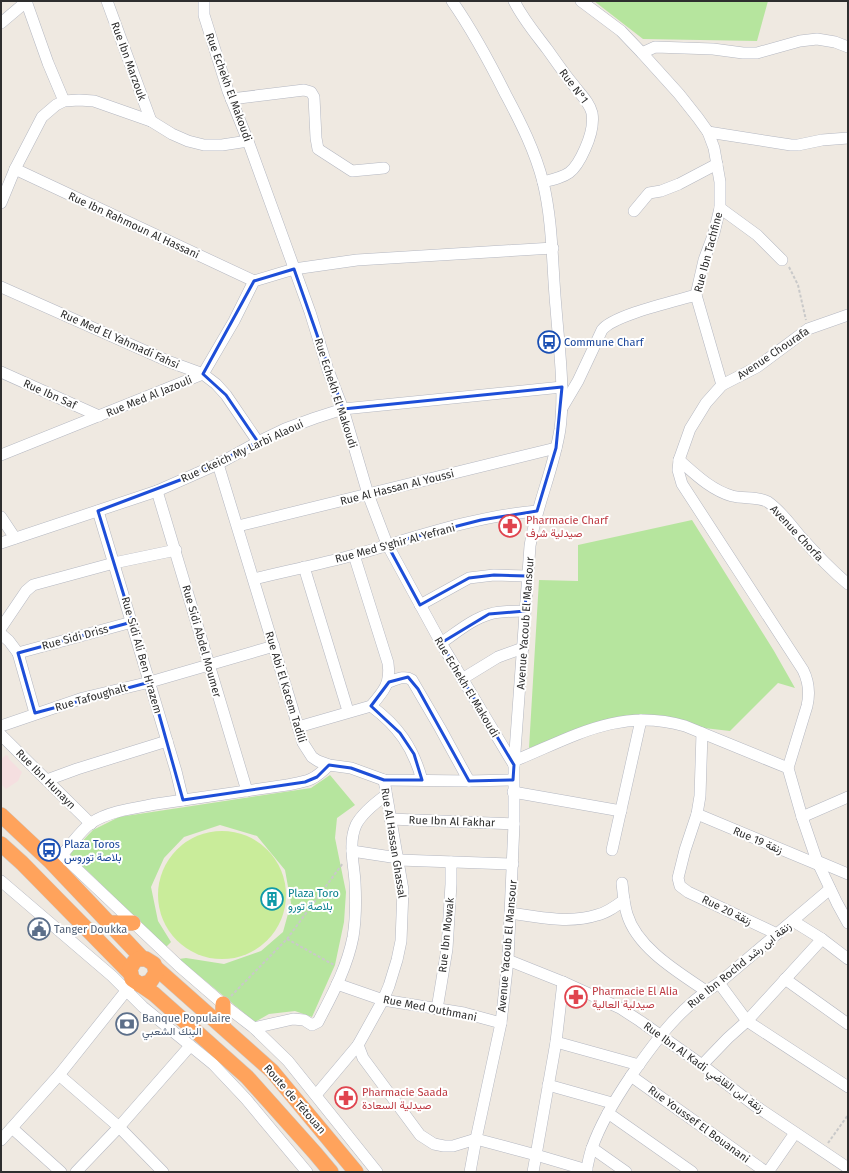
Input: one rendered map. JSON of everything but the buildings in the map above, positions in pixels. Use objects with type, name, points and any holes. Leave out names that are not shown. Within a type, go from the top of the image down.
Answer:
[{"type":"highway","name":"Route de Tétouan","points":[[1,815],[56,859],[108,924],[272,1071],[356,1172]]},
{"type":"highway","name":"Route de Tétouan","points":[[1,844],[22,863],[133,982],[154,994],[248,1077],[331,1172]]},
{"type":"highway","points":[[108,924],[133,923]]},
{"type":"highway","points":[[138,959],[150,963],[156,973],[154,978],[146,984],[133,982],[131,965],[138,959]]},
{"type":"highway","points":[[223,1004],[223,1027]]},
{"type":"street","points":[[1,23],[26,1],[48,64],[64,101]]},
{"type":"street","name":"Rue Ibn Marzouk","points":[[107,1],[151,121]]},
{"type":"street","name":"Rue Echekh El Makoudi","points":[[204,1],[204,15],[231,99],[248,141],[294,269],[328,370],[343,409],[368,494],[387,544],[441,643],[514,763]]},
{"type":"street","name":"Avenue Yacoub El Mansour","points":[[452,1],[491,64],[534,155],[543,182],[553,248],[562,387],[562,408],[556,448],[537,511],[530,546],[514,763],[513,864],[508,960],[500,1023],[470,1172]]},
{"type":"street","name":"Rue N°1","points":[[514,1],[526,23],[582,95],[591,111],[592,128],[587,144],[578,163],[566,176],[543,182]]},
{"type":"street","name":"Rue Ibn Tachfine","points":[[581,1],[621,31],[642,53],[679,94],[708,132],[714,148],[720,182],[720,208],[714,233],[704,260],[696,295],[722,385]]},
{"type":"street","points":[[642,53],[655,47],[713,49],[743,54],[757,53],[800,41],[817,39],[835,42],[848,47]]},
{"type":"street","points":[[231,99],[304,90],[311,92],[314,97],[318,149],[352,171],[384,168]]},
{"type":"street","points":[[1,203],[15,169],[42,117],[56,105],[64,101],[94,101],[151,121],[172,134],[188,141],[204,145],[222,145],[248,141]]},
{"type":"street","points":[[708,132],[798,146],[822,140],[848,138]]},
{"type":"street","points":[[634,211],[649,193],[661,191],[679,184],[718,164]]},
{"type":"street","name":"Rue Ibn Rahmoun Al Hassani","points":[[15,169],[254,281]]},
{"type":"street","points":[[720,208],[758,235],[782,260]]},
{"type":"street","points":[[254,281],[294,269],[357,260],[553,248]]},
{"type":"street","name":"Rue Med Al Jazouli","points":[[1,454],[203,374],[234,321],[254,281]]},
{"type":"street","name":"Rue Med El Yahmadi Fahsi","points":[[1,287],[170,362],[203,374],[216,384],[226,395],[258,442]]},
{"type":"street","points":[[562,408],[578,381],[604,327],[620,318],[696,295]]},
{"type":"street","name":"Avenue Chourafa","points":[[722,385],[757,367],[808,329],[848,315]]},
{"type":"street","name":"Rue Ibn Saf","points":[[1,372],[99,416]]},
{"type":"street","points":[[722,385],[706,403],[694,421],[679,460],[678,470],[682,484],[803,670],[807,679],[809,695],[807,706],[788,768],[802,817],[818,863],[848,923]]},
{"type":"street","name":"Rue Ckeich My Larbi Alaoui","points":[[1,543],[98,512],[157,491],[218,464],[258,442],[303,422],[343,409],[562,387]]},
{"type":"street","name":"Rue Al Hassan Al Youssi","points":[[238,526],[556,448]]},
{"type":"street","name":"Avenue Chorfa","points":[[679,460],[720,492],[739,497],[756,498],[767,501],[783,516],[830,568],[848,584]]},
{"type":"street","name":"Rue Abi El Kacem Tadili","points":[[218,464],[298,727],[306,750],[312,757],[329,765],[351,768],[384,780],[514,780]]},
{"type":"street","name":"Rue Sidi Abdel Moumer","points":[[157,491],[248,791]]},
{"type":"street","name":"Rue Med S'ghir Al Yefrani","points":[[254,579],[354,555],[387,544],[481,520],[510,514],[537,511]]},
{"type":"street","name":"Rue Sidi Ali Ben H'razem","points":[[98,512],[150,682],[183,800]]},
{"type":"street","points":[[1,517],[15,538]]},
{"type":"street","points":[[1,628],[26,591],[33,585],[114,563],[176,550]]},
{"type":"street","points":[[298,727],[371,706],[388,682],[390,674],[388,663],[354,555]]},
{"type":"street","points":[[304,567],[348,712]]},
{"type":"street","points":[[420,605],[469,578],[494,575],[527,576]]},
{"type":"street","points":[[441,643],[470,624],[489,614],[497,612],[525,611]]},
{"type":"street","name":"Rue Sidi Driss","points":[[18,653],[132,622]]},
{"type":"street","points":[[1,634],[9,641],[18,653],[35,713]]},
{"type":"street","name":"Rue Tafoughalt","points":[[1,726],[35,713],[83,698],[150,682],[274,646]]},
{"type":"street","points":[[462,679],[498,657],[523,648]]},
{"type":"street","points":[[388,682],[408,677],[412,680],[469,781]]},
{"type":"street","points":[[371,706],[391,722],[400,733],[414,754],[422,780]]},
{"type":"street","points":[[514,763],[585,730],[605,724],[641,720],[668,721],[702,733],[788,768]]},
{"type":"street","points":[[612,850],[641,720]]},
{"type":"street","points":[[697,814],[700,796],[702,733]]},
{"type":"street","name":"Rue Ibn Hunayn","points":[[1,735],[91,824]]},
{"type":"street","points":[[47,780],[167,741]]},
{"type":"street","points":[[329,765],[317,777],[305,782],[136,807],[102,818],[91,824],[56,859],[133,923],[223,1004],[254,1028],[288,1060],[377,1172]]},
{"type":"street","name":"Rue Al Hassan Ghassal","points":[[316,1095],[358,1045],[383,1000],[397,960],[401,941],[403,890],[384,780]]},
{"type":"street","points":[[513,792],[621,811]]},
{"type":"street","points":[[254,1028],[293,1019],[301,1019],[312,1025],[316,1024],[337,984],[347,960],[353,938],[356,911],[352,836],[356,824],[376,802],[386,795]]},
{"type":"street","points":[[802,817],[848,797]]},
{"type":"street","name":"Rue 19 زنقة","points":[[697,814],[848,874]]},
{"type":"street","name":"Rue 20 زنقة","points":[[697,814],[682,859],[679,883],[688,892],[777,934]]},
{"type":"street","name":"Rue Ibn Al Fakhar","points":[[390,819],[514,824]]},
{"type":"street","points":[[352,851],[398,859],[513,864]]},
{"type":"street","name":"Rue Ibn Mowak","points":[[437,1009],[447,949],[451,862]]},
{"type":"street","points":[[1,881],[112,976],[133,982]]},
{"type":"street","points":[[622,883],[627,914],[633,929],[642,941],[654,953],[706,991]]},
{"type":"street","name":"Rue Ibn Rochd زنقة ابن رشد","points":[[586,1171],[592,1148],[610,1108],[660,1035],[684,1010],[706,991],[719,983],[830,889]]},
{"type":"street","points":[[510,913],[564,919],[582,918],[597,916],[624,900]]},
{"type":"street","points":[[793,921],[822,939],[848,959]]},
{"type":"street","points":[[702,1065],[747,1021],[822,939]]},
{"type":"street","points":[[150,963],[164,952]]},
{"type":"street","name":"Rue Ibn Al Kadi زنقة ابن القاضي","points":[[508,960],[563,982],[620,1008],[702,1065],[754,1105],[848,1168]]},
{"type":"street","points":[[785,979],[848,1024]]},
{"type":"street","points":[[133,982],[143,1007],[212,1064],[246,1099],[307,1172]]},
{"type":"street","points":[[1,1140],[59,1075],[133,982]]},
{"type":"street","points":[[533,1172],[556,1042],[563,982]]},
{"type":"street","points":[[719,983],[747,1021],[848,1087]]},
{"type":"street","name":"Rue Med Outhmani","points":[[337,984],[383,1000],[464,1014],[500,1023]]},
{"type":"street","points":[[556,1042],[639,1065]]},
{"type":"street","points":[[358,1045],[363,1058],[420,1135],[434,1144],[454,1146],[476,1140],[536,1155],[586,1171]]},
{"type":"street","points":[[76,1172],[119,1127],[190,1046]]},
{"type":"street","points":[[59,1075],[119,1127],[163,1172]]},
{"type":"street","name":"Rue Youssef El Bouanani","points":[[631,1076],[767,1172]]},
{"type":"street","points":[[548,1084],[610,1108],[692,1172]]},
{"type":"street","points":[[12,1128],[61,1172]]},
{"type":"street","points":[[767,1172],[795,1133]]},
{"type":"street","points":[[592,1148],[626,1172]]},
{"type":"path","points":[[782,260],[789,267],[798,285],[808,329]]},
{"type":"path","points":[[223,1004],[287,939],[352,851]]},
{"type":"path","points":[[287,939],[343,970]]},
{"type":"path","points":[[823,1152],[848,1115]]},
{"type":"highlighted area","points":[[294,269],[343,409],[562,387],[556,448],[537,511],[481,520],[387,544],[420,605],[469,578],[494,575],[527,576],[525,611],[489,614],[441,643],[514,765],[513,780],[469,781],[418,689],[408,677],[389,682],[371,706],[400,733],[414,754],[422,780],[384,780],[351,768],[329,765],[317,777],[305,782],[183,800],[150,682],[35,713],[18,653],[132,622],[98,511],[188,477],[258,442],[226,395],[203,374],[254,281]]},
{"type":"shaded area","points":[[6,755],[22,772],[18,781],[6,789],[1,784],[1,759]]},
{"type":"green space","points":[[594,1],[768,1],[757,41],[643,39]]},
{"type":"green space","points":[[692,520],[774,651],[795,688],[778,683],[730,731],[617,718],[529,748],[539,580],[578,581],[578,545]]},
{"type":"green space","points":[[330,775],[355,805],[337,818],[335,838],[346,892],[344,922],[335,965],[312,1017],[295,1011],[269,1014],[255,1022],[179,959],[186,958],[224,964],[261,951],[283,932],[291,903],[285,870],[257,836],[220,825],[184,837],[164,858],[151,887],[158,921],[171,942],[166,947],[70,854],[93,830],[119,817],[311,788]]},
{"type":"green space","name":"Plaza Toro بلاصة تورو","points":[[216,831],[228,831],[241,834],[252,839],[263,846],[271,854],[283,876],[286,895],[285,907],[281,919],[271,936],[263,944],[241,956],[228,959],[216,959],[203,956],[192,951],[181,944],[173,936],[161,914],[158,901],[158,889],[161,876],[166,865],[173,854],[181,846],[203,834]]},
{"type":"place","name":"Commune Charf","points":[[549,342]]},
{"type":"place","name":"Pharmacie Charf صيدلية شرف","points":[[510,526]]},
{"type":"place","name":"Plaza Toros بلاصة توروس","points":[[49,850]]},
{"type":"place","name":"Plaza Toro بلاصة تورو","points":[[272,899]]},
{"type":"place","name":"Tanger Doukka","points":[[39,929]]},
{"type":"place","name":"Pharmacie El Alia صيدلية العالية","points":[[576,997]]},
{"type":"place","name":"Banque Populaire البنك الشعبي","points":[[127,1024]]},
{"type":"place","name":"Pharmacie Saada صيدلية السعادة","points":[[346,1098]]}]
